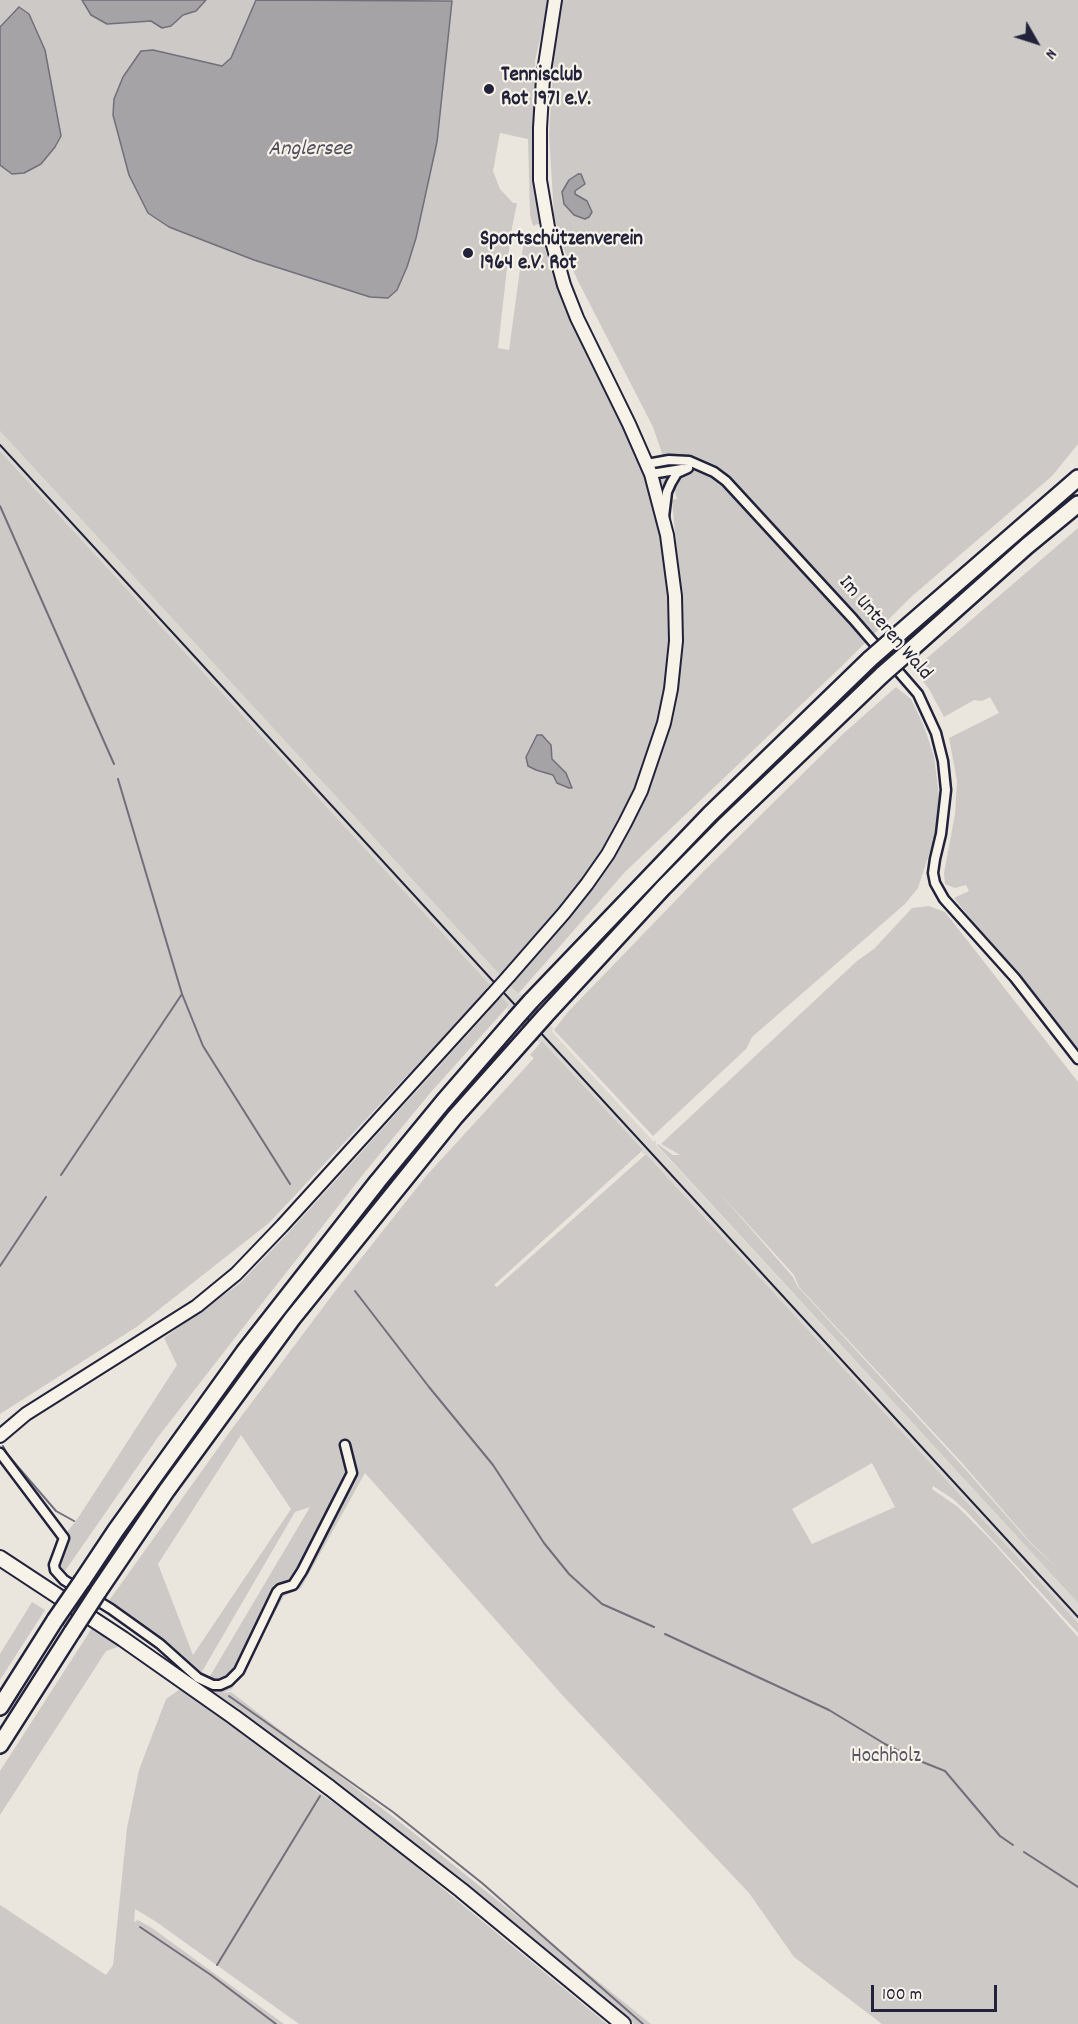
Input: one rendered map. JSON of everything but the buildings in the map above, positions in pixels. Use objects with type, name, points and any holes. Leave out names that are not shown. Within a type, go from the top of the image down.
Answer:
[{"type":"highway","points":[[1062,491],[1078,468]]},
{"type":"highway","points":[[0,1707],[122,1521],[257,1335],[400,1155],[515,1019],[710,814],[870,659],[1078,478]]},
{"type":"highway","points":[[0,1744],[98,1592],[168,1490],[299,1310],[448,1125],[545,1016],[723,826],[907,653],[1027,546],[1078,504]]},
{"type":"main road","points":[[0,1436],[26,1414],[197,1305],[236,1274],[492,995],[564,913],[608,854],[641,791],[654,757],[671,689],[676,641],[675,596],[664,518],[649,469],[577,318],[564,285],[548,227],[540,180],[540,128],[543,78],[555,0]]},
{"type":"main road","points":[[0,1558],[123,1639],[234,1717],[461,1890],[623,2024]]},
{"type":"street","name":"Im Unteren Wald","points":[[649,469],[669,460],[689,461],[714,472],[726,481],[853,619],[918,694],[936,733],[943,761],[946,790],[941,834],[933,873],[935,883],[944,899],[1015,978],[1078,1059]]},
{"type":"street","points":[[664,518],[667,492],[671,483],[677,473],[688,468]]},
{"type":"street","points":[[649,469],[703,468]]},
{"type":"street","points":[[0,1453],[64,1538],[54,1565],[55,1570],[64,1580],[111,1609],[160,1644],[198,1678],[213,1685],[220,1685],[230,1681],[239,1671],[278,1592],[280,1589],[293,1585],[307,1561],[352,1473],[345,1445]]},
{"type":"shaded area","points":[[0,431],[500,975],[504,974],[509,985],[518,995],[521,993],[553,1028],[555,1035],[653,1141],[656,1141],[656,1145],[1078,1603],[1078,1623],[646,1154],[643,1154],[642,1150],[543,1042],[540,1044],[507,1008],[509,1005],[500,996],[498,998],[489,988],[491,986],[0,451]]},
{"type":"green space","points":[[0,0],[82,0],[91,15],[107,24],[151,21],[171,26],[183,15],[196,11],[206,0],[256,0],[231,58],[222,66],[153,50],[113,115],[129,175],[148,212],[254,260],[370,297],[388,298],[426,187],[437,142],[451,0],[549,0],[535,61],[536,140],[541,223],[533,226],[530,215],[528,139],[500,133],[493,171],[500,189],[513,203],[517,203],[511,233],[498,348],[509,350],[524,240],[536,234],[542,236],[563,305],[643,467],[668,557],[671,641],[666,688],[659,722],[637,789],[603,851],[582,880],[501,976],[0,431],[0,165],[12,174],[61,136],[45,50],[13,12],[0,27]],"holes":[[[537,735],[547,739],[551,745],[553,759],[566,773],[568,780],[536,770],[526,757]]]},
{"type":"green space","points":[[563,0],[1078,0],[1078,444],[1052,476],[911,597],[844,664],[625,872],[518,994],[509,985],[590,886],[658,759],[681,599],[672,500],[677,499],[670,477],[663,485],[660,478],[669,475],[666,467],[657,466],[665,462],[653,427],[578,281],[562,245],[554,216],[549,134],[556,28]]},
{"type":"green space","points":[[0,451],[491,986],[269,1223],[138,1326],[0,1414]]},
{"type":"green space","points":[[1078,528],[1078,1053],[954,898],[969,891],[966,885],[955,888],[945,884],[944,873],[955,814],[957,781],[949,738],[999,713],[990,697],[982,701],[974,700],[944,717],[929,689],[916,672],[920,664]]},
{"type":"green space","points":[[896,687],[911,699],[923,724],[934,756],[940,803],[934,839],[918,888],[905,904],[752,1037],[746,1049],[653,1136],[554,1030],[567,1013],[703,872],[844,733]]},
{"type":"green space","points":[[929,906],[945,912],[1078,1082],[1078,1603],[657,1145],[673,1155],[680,1155],[661,1144],[857,961],[874,949],[912,908]],"holes":[[[717,1190],[794,1275],[799,1287],[962,1463],[1032,1544],[1064,1574],[1032,1545],[798,1287],[793,1277]]]},
{"type":"green space","points":[[500,995],[509,1005],[431,1092],[365,1172],[231,1343],[158,1437],[58,1581],[48,1566],[61,1540],[78,1518],[177,1365],[164,1338],[239,1284],[489,1011],[488,1009]]},
{"type":"green space","name":"Hochholz","points":[[542,1041],[643,1150],[494,1285],[497,1287],[646,1154],[1078,1623],[1078,1633],[967,1512],[953,1499],[933,1486],[932,1489],[958,1507],[990,1539],[1078,1637],[1078,2024],[882,2024],[794,1957],[749,1893],[564,1697],[365,1473],[301,1588],[284,1596],[232,1689],[223,1693],[231,1692],[410,1830],[651,2024],[634,2024],[391,1825],[217,1695],[203,1688],[310,1507],[295,1512],[200,1675],[185,1663],[182,1655],[108,1602],[234,1426],[336,1290],[427,1175],[534,1058],[530,1055]],"holes":[[[241,1435],[291,1509],[193,1655],[158,1564]],[[872,1463],[895,1507],[812,1544],[792,1509]]]},
{"type":"green space","points":[[32,1602],[45,1610],[0,1680],[0,1654]]},
{"type":"green space","points":[[92,1628],[118,1647],[106,1651],[0,1815],[0,1771]]},
{"type":"green space","points":[[183,1687],[196,1699],[230,1721],[318,1792],[367,1826],[607,2024],[299,2024],[135,1909],[134,1922],[138,1920],[152,1928],[284,2024],[0,2024],[0,1905],[106,1975],[113,1965],[127,1828],[139,1770],[166,1699]]},
{"type":"water","points":[[82,0],[206,0],[196,11],[183,15],[171,26],[162,28],[151,21],[107,24],[91,15]]},
{"type":"water","name":"Anglersee","points":[[256,0],[452,1],[437,142],[416,238],[407,267],[397,290],[388,298],[370,297],[254,260],[169,227],[148,213],[129,175],[113,115],[114,99],[123,77],[141,51],[153,50],[222,66],[231,58]]},
{"type":"water","points":[[19,7],[29,14],[45,50],[61,136],[41,164],[24,173],[12,174],[0,165],[0,27]]},
{"type":"water","points":[[581,174],[585,184],[575,191],[575,194],[587,201],[592,212],[585,219],[574,215],[564,204],[562,192],[569,180]]},
{"type":"water","points":[[537,735],[542,735],[551,745],[552,759],[566,773],[572,788],[557,783],[553,775],[528,766],[526,757]]},
{"type":"waterway","points":[[0,506],[114,764]]},
{"type":"waterway","points":[[118,779],[182,994],[203,1046],[290,1184]]},
{"type":"waterway","points":[[61,1175],[182,994]]},
{"type":"waterway","points":[[0,1266],[46,1197]]},
{"type":"waterway","points":[[355,1291],[493,1465],[544,1543],[569,1574],[602,1604],[654,1627]]},
{"type":"waterway","points":[[3,1446],[7,1454],[56,1511],[74,1521]]},
{"type":"waterway","points":[[665,1634],[829,1710],[885,1744],[945,1771],[1000,1836],[1013,1845]]},
{"type":"waterway","points":[[229,1696],[393,1812],[482,1883],[643,2024]]},
{"type":"waterway","points":[[217,1965],[320,1796]]},
{"type":"waterway","points":[[1024,1852],[1078,1887]]},
{"type":"waterway","points":[[140,1927],[211,1975],[276,2024]]},
{"type":"railway","points":[[0,445],[1078,1617]]},
{"type":"place","name":"Tennisclub Rot 1971 e.V.","points":[[489,89]]},
{"type":"place","name":"Sportschützenverein 1964 e.V. Rot","points":[[468,253]]}]
